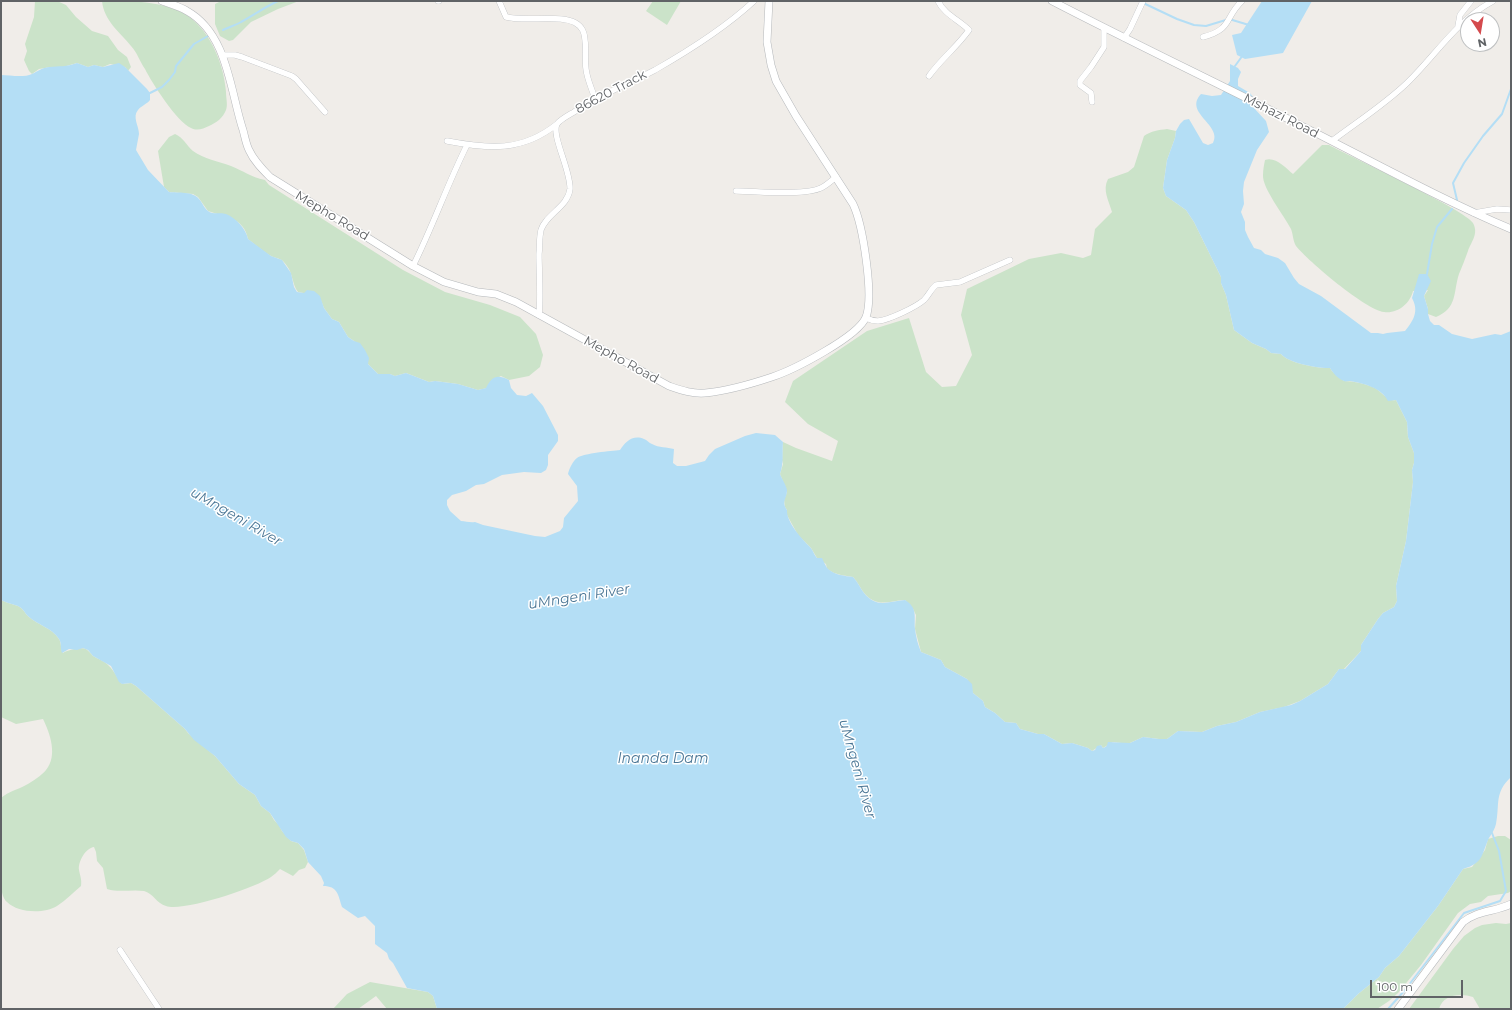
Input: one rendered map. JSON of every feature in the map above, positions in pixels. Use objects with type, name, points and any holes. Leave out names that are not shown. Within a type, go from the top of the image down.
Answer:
[{"type":"street","name":"Mepho Road","points":[[162,1],[188,11],[211,33],[222,55],[249,150],[258,165],[270,177],[413,266],[444,282],[478,292],[496,294],[516,302],[669,386],[688,392],[704,393],[725,390],[773,376],[848,337],[858,329],[866,318]]},
{"type":"street","points":[[499,1],[506,17],[563,19],[578,24],[583,28],[586,69],[595,99]]},
{"type":"street","name":"86620 Track","points":[[446,141],[496,148],[508,147],[545,134],[566,117],[595,99],[680,56],[739,16],[754,1]]},
{"type":"street","points":[[769,1],[767,42],[771,65],[776,81],[796,116],[853,204],[861,225],[869,291],[866,318],[871,321],[878,321],[888,318],[923,301],[936,285],[960,282],[1010,260]]},
{"type":"street","points":[[929,76],[935,67],[953,50],[969,30],[946,12],[938,1]]},
{"type":"street","name":"Mshazi Road","points":[[1052,1],[1473,213],[1511,230]]},
{"type":"street","points":[[1124,38],[1130,29],[1142,1]]},
{"type":"street","points":[[1203,36],[1220,31],[1242,1]]},
{"type":"street","points":[[1458,26],[1460,15],[1471,1]]},
{"type":"street","points":[[1332,141],[1397,93],[1458,26],[1484,5],[1493,1]]},
{"type":"street","points":[[1092,102],[1091,93],[1080,85],[1080,81],[1104,47],[1104,28]]},
{"type":"street","points":[[222,55],[235,55],[242,57],[292,76],[325,112]]},
{"type":"street","points":[[539,315],[540,302],[538,268],[542,229],[546,222],[568,198],[570,189],[570,177],[555,132],[557,124]]},
{"type":"street","points":[[413,266],[425,242],[453,173],[468,145]]},
{"type":"street","points":[[736,191],[812,191],[825,186],[836,176]]},
{"type":"street","points":[[1473,213],[1497,209],[1511,210]]},
{"type":"street","points":[[1398,1009],[1463,922],[1471,916],[1479,913],[1511,904]]},
{"type":"street","points":[[120,950],[159,1009]]},
{"type":"green space","points":[[35,1],[57,1],[66,5],[76,17],[92,31],[108,36],[118,50],[127,57],[131,67],[128,71],[125,67],[110,64],[103,67],[94,65],[88,67],[77,63],[63,67],[39,69],[32,74],[24,60],[27,51],[25,44],[34,17]]},
{"type":"green space","points":[[102,1],[146,2],[157,4],[178,11],[188,16],[196,23],[210,40],[215,50],[225,82],[227,106],[225,113],[217,122],[204,128],[193,129],[179,118],[159,92],[133,48],[109,20],[103,8]]},
{"type":"green space","points":[[221,1],[299,1],[251,22],[233,40],[229,41],[220,36],[215,24],[215,4]]},
{"type":"green space","points":[[653,1],[681,1],[667,25],[646,11]]},
{"type":"green space","points":[[1167,129],[1176,131],[1167,160],[1163,188],[1166,196],[1186,210],[1194,222],[1221,277],[1221,283],[1226,295],[1234,330],[1252,343],[1266,349],[1271,353],[1281,354],[1290,360],[1304,365],[1319,368],[1330,368],[1344,381],[1356,382],[1375,388],[1390,400],[1396,400],[1407,422],[1408,437],[1414,453],[1412,470],[1413,482],[1406,541],[1396,586],[1397,601],[1394,607],[1383,613],[1361,645],[1361,651],[1344,669],[1339,669],[1328,684],[1300,701],[1284,707],[1260,712],[1236,722],[1217,726],[1202,732],[1178,731],[1167,739],[1143,737],[1130,743],[1113,742],[1103,748],[1101,745],[1092,751],[1088,748],[1072,743],[1062,744],[1044,734],[1038,734],[1020,729],[1016,723],[1005,722],[985,707],[983,701],[973,693],[967,679],[945,667],[941,660],[921,652],[915,629],[916,615],[905,600],[883,602],[874,601],[864,593],[853,577],[834,573],[827,569],[826,564],[817,558],[811,548],[798,535],[787,515],[784,500],[787,492],[780,474],[783,464],[783,442],[832,461],[838,441],[808,424],[785,402],[793,381],[867,331],[909,318],[926,372],[942,387],[956,386],[972,355],[961,315],[967,289],[1029,259],[1061,253],[1083,258],[1091,255],[1095,229],[1112,212],[1106,191],[1106,183],[1108,179],[1128,172],[1134,167],[1144,136],[1158,130]]},
{"type":"green space","points":[[175,134],[197,154],[265,180],[269,185],[403,270],[445,292],[490,305],[520,317],[536,334],[543,355],[540,367],[529,376],[509,380],[501,376],[490,382],[487,388],[478,390],[458,384],[435,381],[429,382],[406,373],[395,376],[390,374],[378,374],[368,364],[354,341],[348,337],[339,322],[332,319],[324,308],[319,296],[298,292],[289,269],[283,261],[269,255],[248,239],[246,232],[238,222],[208,211],[198,197],[193,194],[169,192],[164,187],[158,151],[169,137]]},
{"type":"green space","points":[[1322,145],[1329,145],[1430,196],[1451,207],[1473,223],[1475,227],[1474,238],[1459,274],[1454,299],[1448,309],[1443,313],[1436,317],[1428,314],[1424,296],[1428,290],[1413,291],[1406,304],[1398,310],[1384,312],[1376,309],[1364,303],[1338,284],[1296,246],[1291,229],[1266,187],[1263,173],[1265,160],[1269,159],[1276,161],[1293,174]]},
{"type":"green space","points":[[1,600],[20,607],[33,620],[53,632],[60,641],[63,653],[74,649],[86,649],[93,656],[107,664],[122,684],[131,683],[136,686],[185,729],[215,756],[239,784],[255,795],[261,806],[270,813],[291,841],[298,843],[304,850],[308,862],[305,868],[299,870],[293,876],[280,869],[263,882],[235,893],[187,906],[175,907],[163,905],[144,891],[116,891],[107,889],[103,868],[97,861],[94,847],[85,852],[81,859],[79,870],[81,886],[57,906],[52,909],[31,911],[12,906],[7,902],[1,888],[1,798],[28,784],[46,770],[52,758],[52,744],[43,719],[16,724],[1,717]]},
{"type":"green space","points":[[1498,836],[1505,836],[1511,840],[1511,891],[1508,893],[1488,896],[1481,902],[1470,904],[1458,913],[1421,965],[1398,993],[1389,1001],[1377,1009],[1343,1009],[1358,994],[1379,977],[1385,968],[1399,956],[1438,906],[1463,869],[1472,867],[1485,850],[1488,839]]},
{"type":"green space","points":[[1511,923],[1511,1009],[1480,1009],[1473,997],[1458,995],[1444,1000],[1439,1009],[1409,1009],[1464,936],[1482,925]]},
{"type":"green space","points":[[370,982],[428,992],[433,996],[437,1009],[387,1009],[376,996],[358,1009],[333,1009],[347,994]]},
{"type":"water","points":[[1262,1],[1312,1],[1283,53],[1245,59],[1237,55],[1232,35],[1241,33]]},
{"type":"water","name":"Inanda Dam","points":[[77,63],[88,67],[94,65],[103,67],[119,63],[147,89],[150,93],[150,100],[136,113],[139,134],[136,150],[148,170],[169,192],[185,193],[196,196],[208,211],[224,213],[233,218],[243,228],[248,239],[271,256],[282,260],[291,273],[294,287],[297,292],[304,293],[307,290],[314,291],[320,296],[324,308],[332,319],[339,322],[348,337],[360,343],[369,358],[368,364],[378,374],[390,374],[395,376],[406,373],[429,382],[435,381],[458,384],[478,390],[486,388],[490,381],[495,377],[501,377],[509,380],[511,388],[517,395],[526,396],[532,393],[543,406],[558,435],[558,441],[548,455],[548,465],[546,470],[541,473],[524,472],[502,475],[484,484],[476,485],[466,491],[452,495],[447,500],[447,505],[450,511],[461,521],[475,522],[483,525],[545,537],[560,531],[563,527],[564,518],[578,501],[577,486],[568,474],[574,461],[580,456],[598,452],[620,450],[624,444],[636,437],[645,439],[660,447],[674,449],[673,463],[677,466],[686,466],[705,461],[715,449],[745,436],[756,433],[775,435],[783,442],[780,474],[787,490],[784,504],[787,510],[787,515],[803,540],[811,548],[817,558],[822,558],[828,569],[843,576],[853,577],[864,593],[878,603],[905,600],[909,603],[914,610],[915,632],[921,652],[941,660],[945,667],[967,679],[972,684],[973,693],[983,701],[985,707],[1005,722],[1016,723],[1020,729],[1038,734],[1044,734],[1062,744],[1072,743],[1088,748],[1092,751],[1095,750],[1097,746],[1101,745],[1103,748],[1107,746],[1108,742],[1130,743],[1143,737],[1167,739],[1178,731],[1202,732],[1217,726],[1236,722],[1260,712],[1291,705],[1300,701],[1328,684],[1339,669],[1345,669],[1361,651],[1361,645],[1378,619],[1383,613],[1394,607],[1397,601],[1396,586],[1406,541],[1413,482],[1412,470],[1414,453],[1408,437],[1407,422],[1396,400],[1388,401],[1377,389],[1372,387],[1342,380],[1336,376],[1330,368],[1319,368],[1304,365],[1290,360],[1281,354],[1271,353],[1266,349],[1252,343],[1234,330],[1226,295],[1221,283],[1221,277],[1194,222],[1186,210],[1166,196],[1163,188],[1167,160],[1176,131],[1180,124],[1184,120],[1189,119],[1203,143],[1208,145],[1213,143],[1215,137],[1213,130],[1200,113],[1197,107],[1197,101],[1201,94],[1212,96],[1221,95],[1230,81],[1230,64],[1238,68],[1241,72],[1238,79],[1238,86],[1250,93],[1253,97],[1253,107],[1266,121],[1269,132],[1257,150],[1244,182],[1244,204],[1241,212],[1245,222],[1245,230],[1254,248],[1261,250],[1265,254],[1278,258],[1285,263],[1299,284],[1321,296],[1371,333],[1383,334],[1405,331],[1413,319],[1415,311],[1412,298],[1419,274],[1427,274],[1431,281],[1424,296],[1430,321],[1434,325],[1439,325],[1452,334],[1472,339],[1495,334],[1501,335],[1511,331],[1511,777],[1502,788],[1499,799],[1496,826],[1489,838],[1481,858],[1475,864],[1463,869],[1438,906],[1399,956],[1385,968],[1379,977],[1358,994],[1343,1009],[437,1009],[433,996],[428,992],[407,988],[393,963],[389,959],[387,953],[375,944],[375,926],[365,916],[358,918],[342,907],[335,889],[328,886],[323,886],[324,883],[321,876],[308,862],[304,849],[298,843],[291,841],[286,837],[270,813],[261,806],[255,795],[239,784],[215,756],[194,740],[185,729],[136,686],[131,683],[122,684],[119,682],[111,666],[93,656],[88,650],[83,648],[77,650],[69,649],[62,653],[60,641],[53,632],[33,620],[20,607],[1,600],[1,75],[25,76],[47,67],[66,66]]},
{"type":"waterway","points":[[223,30],[239,23],[278,1]]},
{"type":"waterway","points":[[1139,1],[1177,19],[1194,25],[1206,26],[1229,19],[1249,25]]},
{"type":"waterway","points":[[150,93],[162,87],[175,72],[176,66],[194,44],[208,36]]},
{"type":"waterway","points":[[1235,66],[1243,55]]},
{"type":"waterway","points":[[1457,200],[1453,183],[1464,163],[1483,136],[1502,114],[1511,89]]},
{"type":"waterway","points":[[1427,274],[1432,244],[1437,227],[1452,209]]},
{"type":"waterway","points":[[1388,1009],[1405,990],[1464,913],[1500,901],[1506,891],[1499,851],[1492,833]]},
{"type":"water label","name":"uMngeni River","points":[[236,517]]},
{"type":"water label","name":"uMngeni River","points":[[579,597]]},
{"type":"water label","name":"uMngeni River","points":[[857,769]]}]
